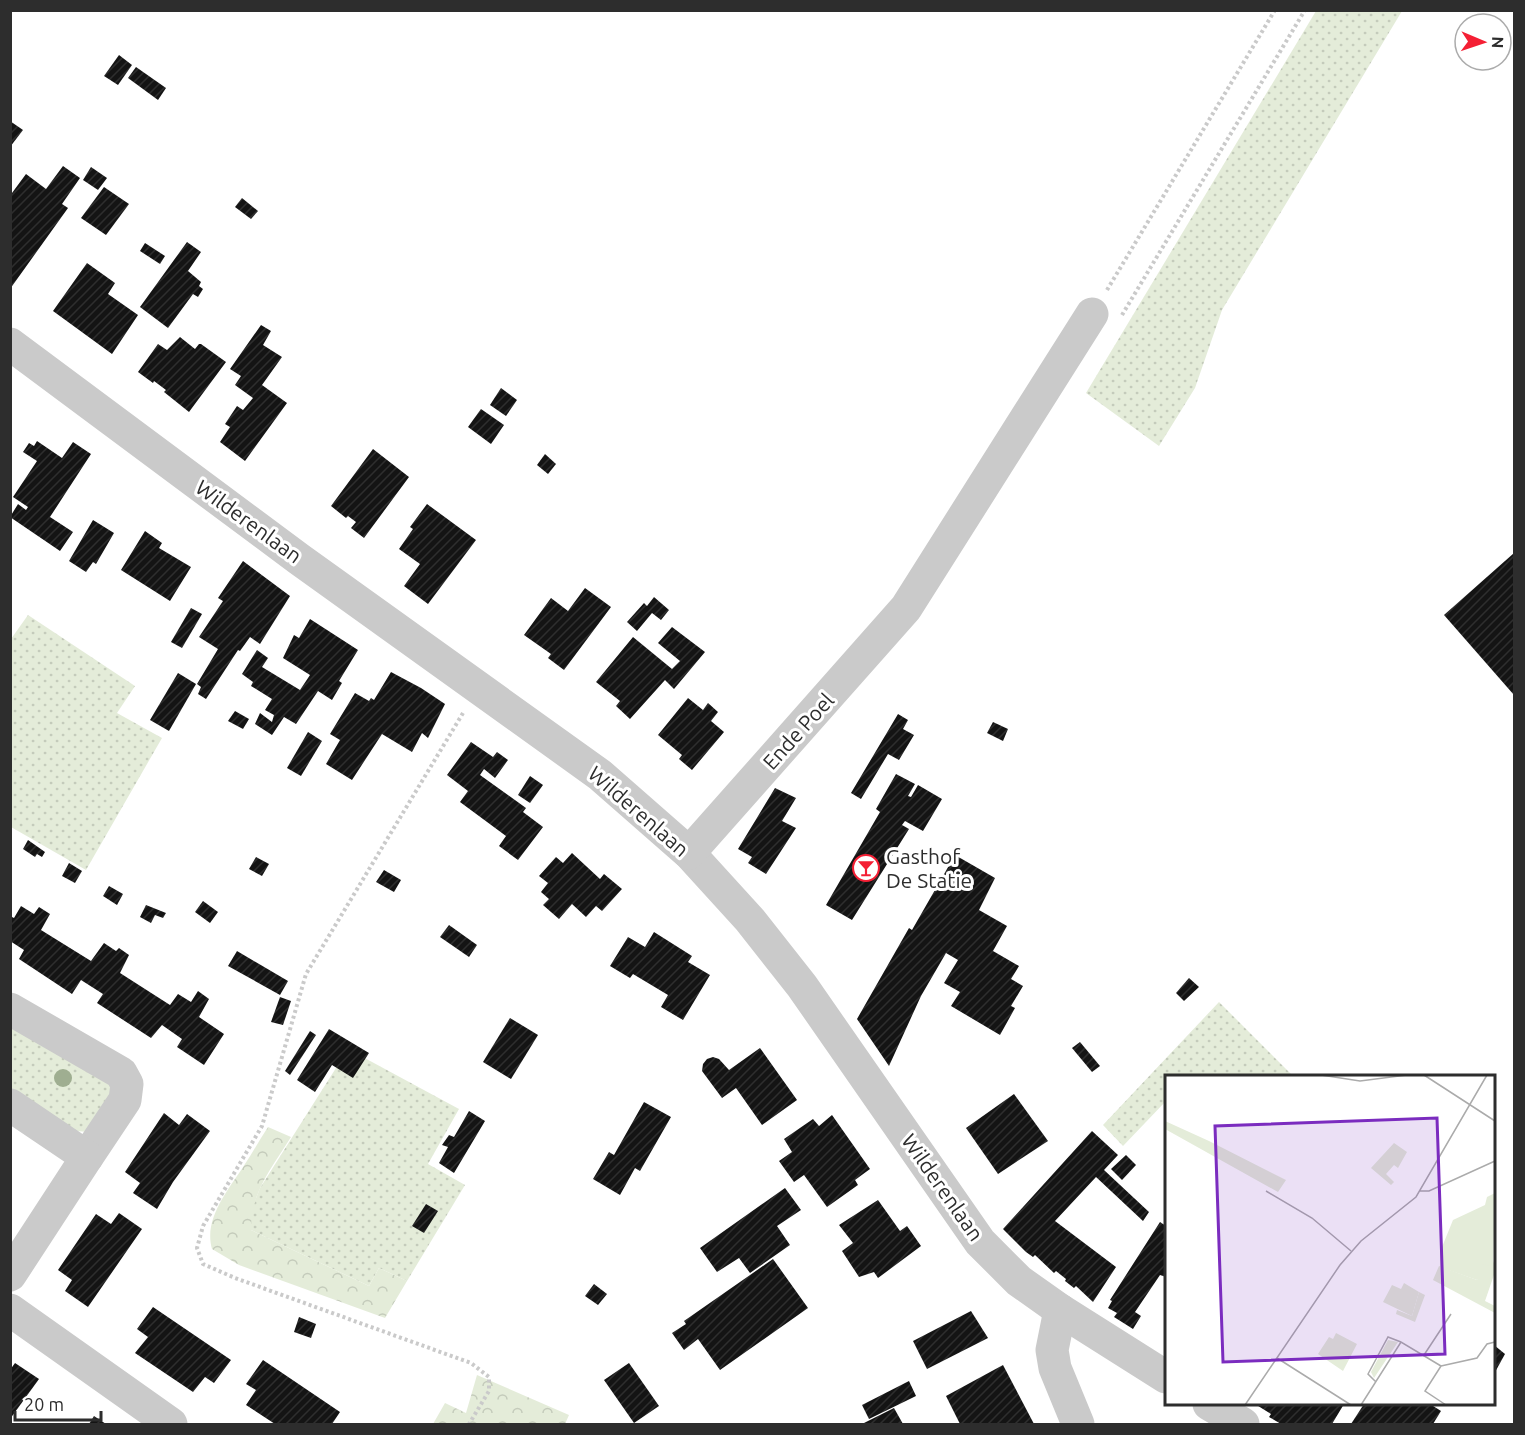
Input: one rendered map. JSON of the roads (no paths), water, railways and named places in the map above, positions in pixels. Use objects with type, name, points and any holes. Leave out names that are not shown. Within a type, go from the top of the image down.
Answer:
[{"type":"street","name":"Ende Poel","points":[[689,853],[906,608],[1016,434],[1105,318]]},
{"type":"street","name":"Wilderenlaan","points":[[11,347],[299,559],[600,775],[689,853],[750,920],[802,986],[980,1242],[1020,1281],[1060,1310],[1165,1376]]},
{"type":"street","points":[[10,1009],[121,1073],[127,1084],[125,1100],[10,1275]]},
{"type":"street","points":[[10,1105],[87,1157]]},
{"type":"street","points":[[10,1310],[171,1425]]},
{"type":"street","points":[[1060,1310],[1052,1350],[1055,1368],[1078,1425]]},
{"type":"street","points":[[1211,1405],[1243,1425]]},
{"type":"place","name":"Gasthof De Statie","points":[[866,868]]}]
